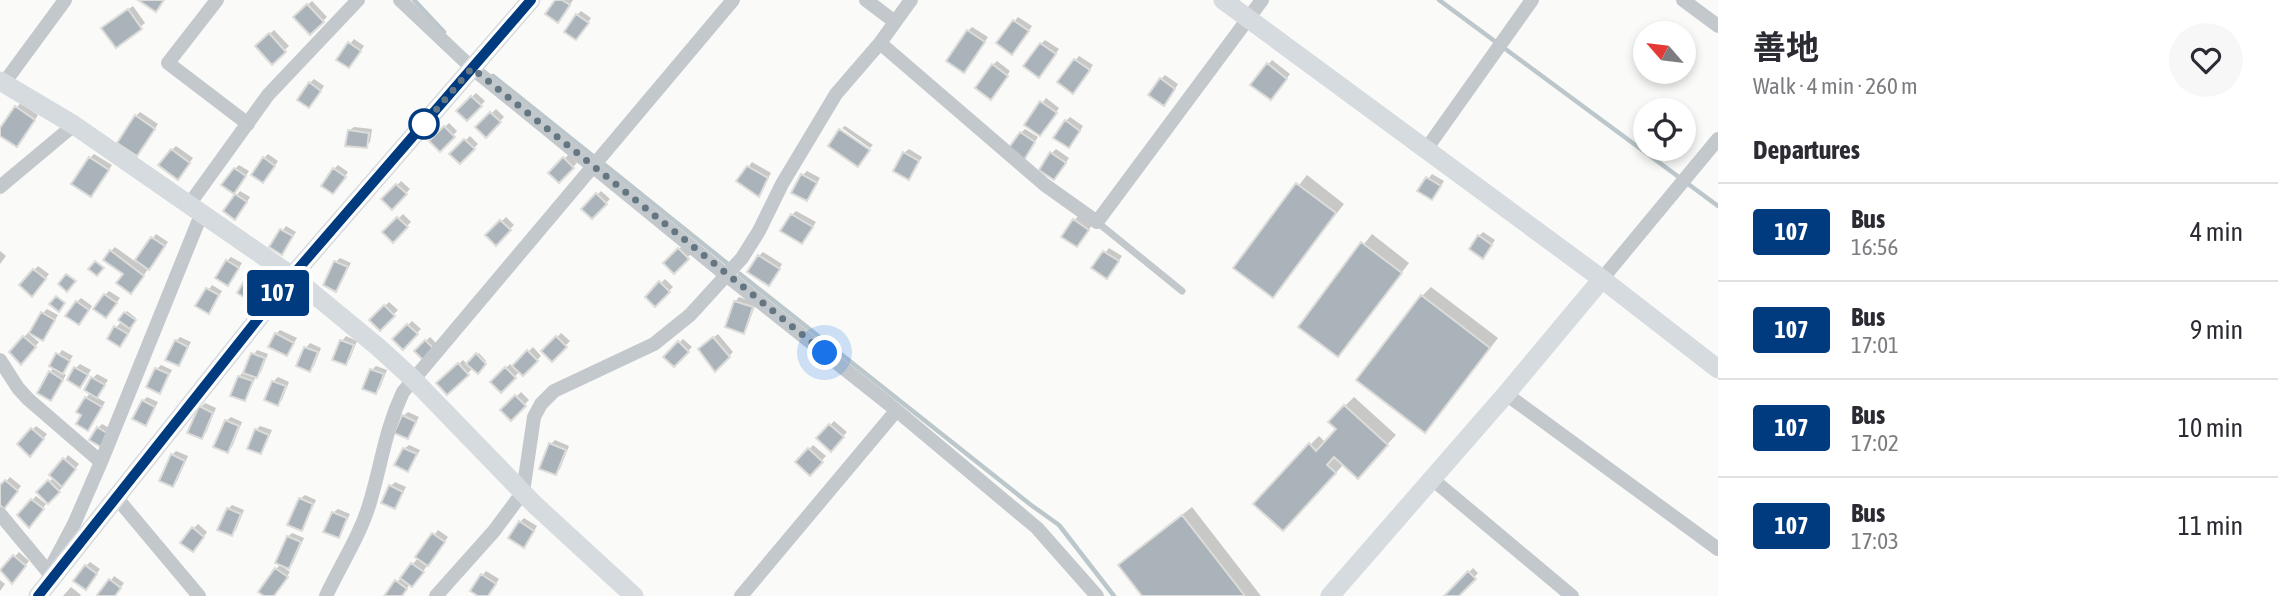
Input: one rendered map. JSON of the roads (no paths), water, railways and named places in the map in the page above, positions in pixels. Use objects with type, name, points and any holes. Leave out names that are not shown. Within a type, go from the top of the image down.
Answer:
[{"type":"street","points":[[65,0],[2,82],[74,125],[292,276],[413,379],[523,492],[634,596]]},
{"type":"street","points":[[217,0],[168,62],[248,124]]},
{"type":"street","points":[[37,596],[74,524],[101,462],[195,210],[268,95],[358,0]]},
{"type":"street","points":[[400,0],[472,68],[1037,528],[1097,596]]},
{"type":"street","points":[[37,596],[292,276],[531,0]]},
{"type":"street","points":[[326,596],[370,504],[391,417],[403,392],[733,0]]},
{"type":"street","points":[[866,0],[894,22]]},
{"type":"street","points":[[436,596],[494,531],[523,492],[534,417],[541,404],[554,391],[654,344],[691,315],[742,258],[836,94],[880,43],[911,0]]},
{"type":"street","points":[[1223,0],[1427,148],[1718,369]]},
{"type":"street","points":[[880,43],[1045,185],[1097,222],[1262,0]]},
{"type":"street","points":[[1427,148],[1532,0]]},
{"type":"street","points":[[1690,2],[1718,26]]},
{"type":"street","points":[[0,187],[74,125]]},
{"type":"street","points":[[1330,596],[1506,394],[1718,139]]},
{"type":"street","points":[[0,360],[28,399],[101,462]]},
{"type":"street","points":[[1506,394],[1718,549]]},
{"type":"street","points":[[741,596],[896,411]]},
{"type":"street","points":[[1432,478],[1572,596]]},
{"type":"street","points":[[116,497],[199,596]]},
{"type":"street","points":[[0,514],[49,573]]},
{"type":"lane","points":[[1097,222],[1182,291]]},
{"type":"waterway","points":[[414,0],[444,32]]},
{"type":"waterway","points":[[1439,0],[1718,206]]},
{"type":"waterway","points":[[493,76],[593,156]]},
{"type":"waterway","points":[[605,165],[728,264]]},
{"type":"waterway","points":[[740,274],[1059,525],[1114,596]]}]
